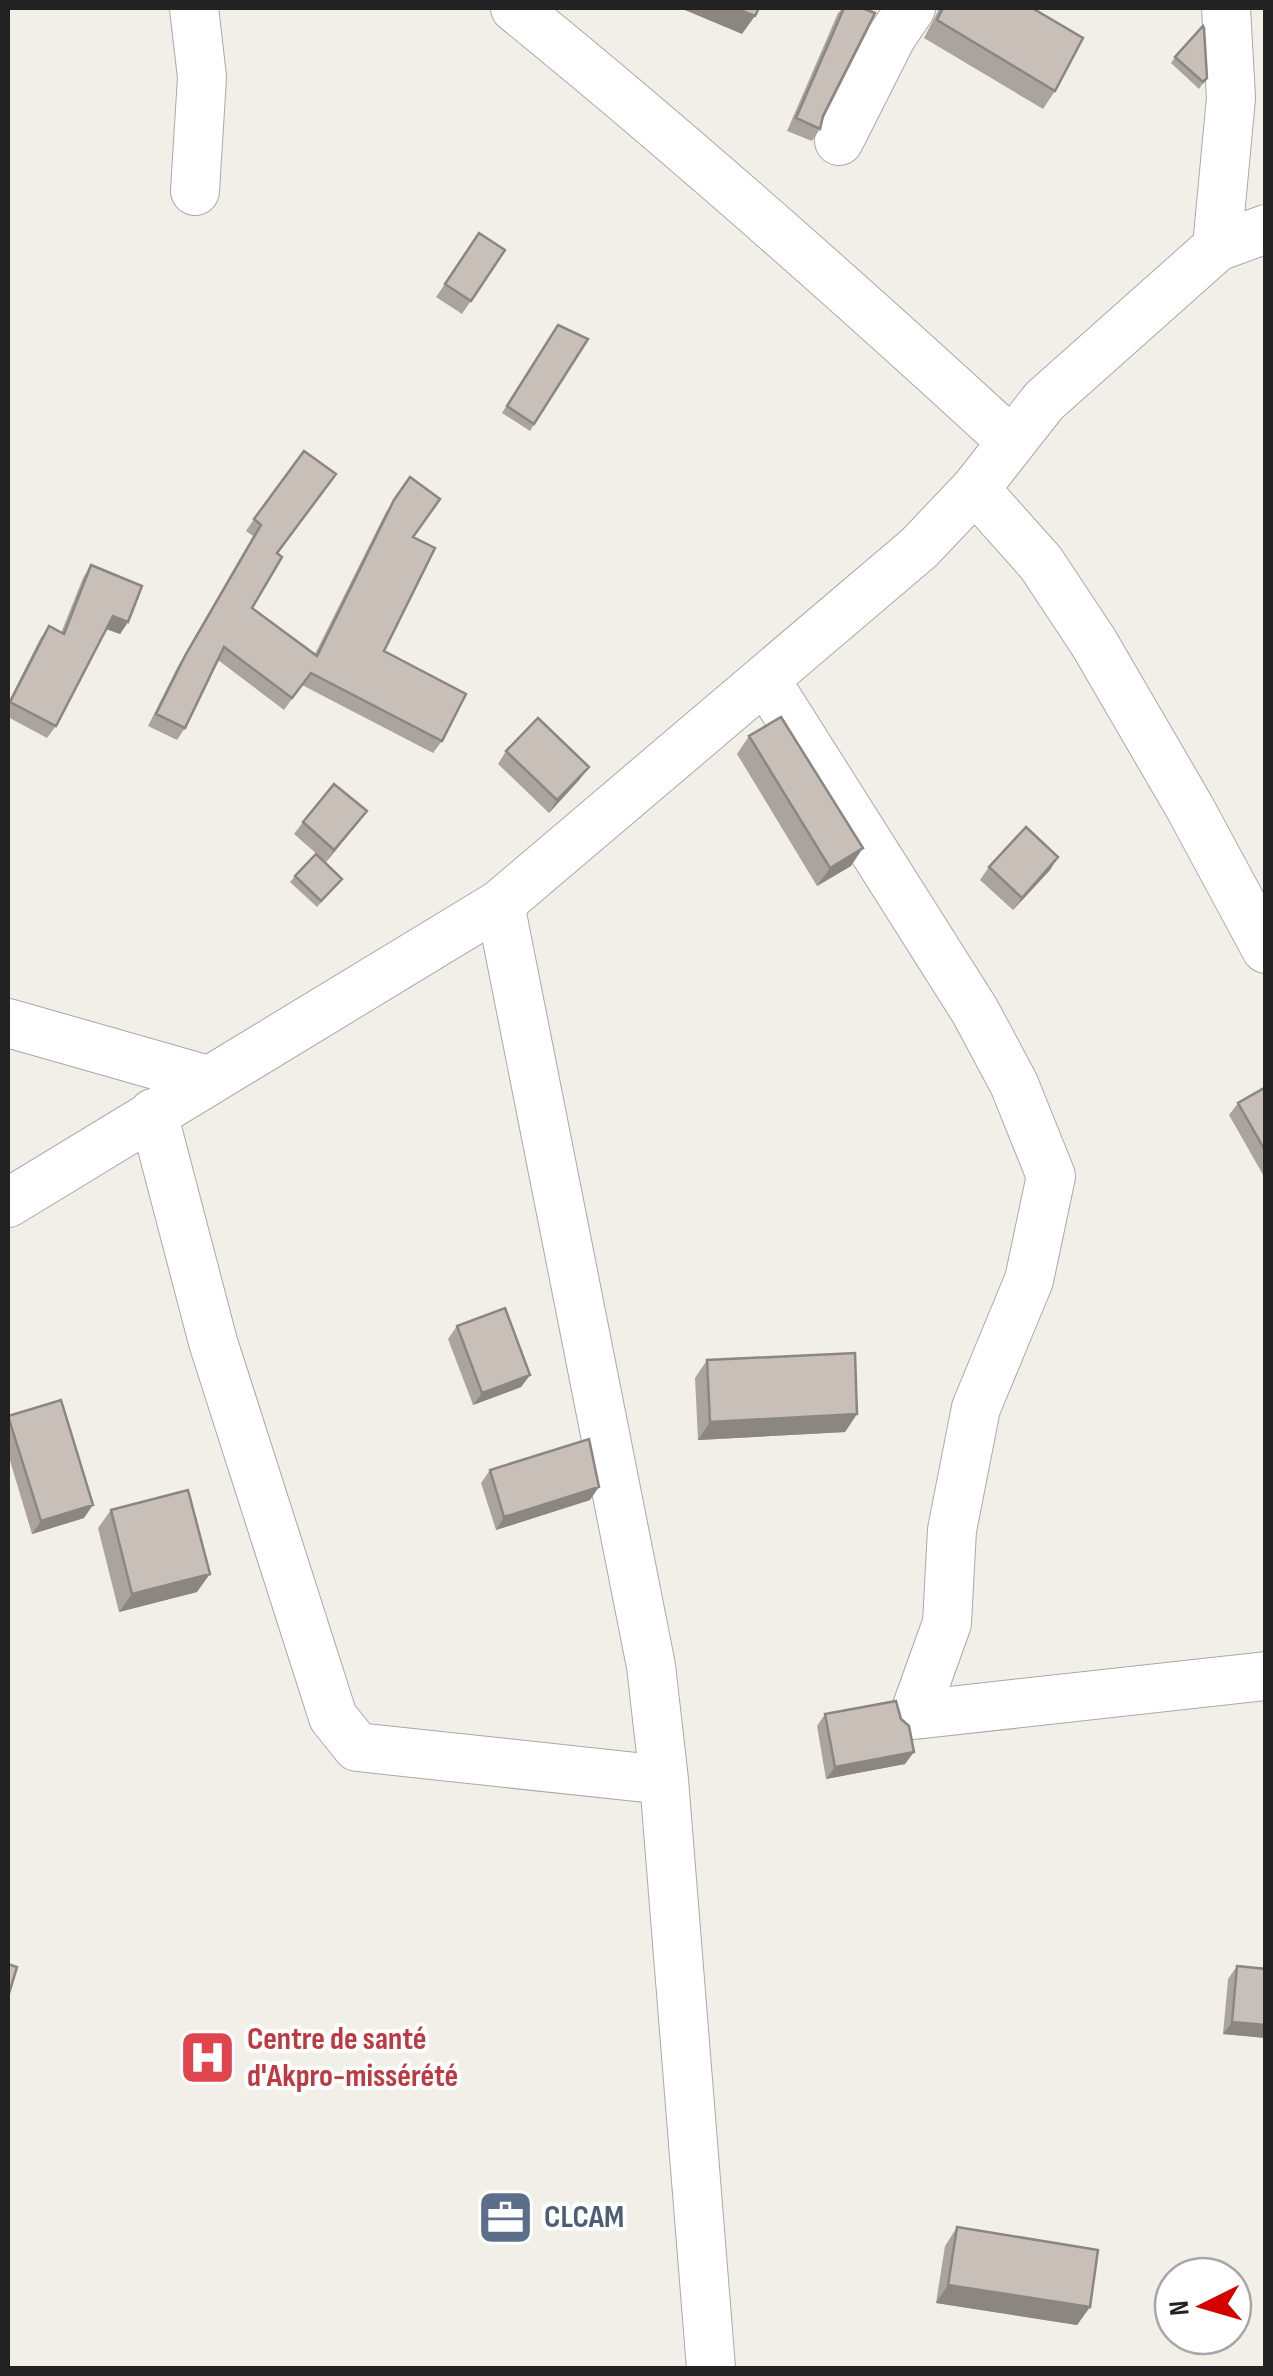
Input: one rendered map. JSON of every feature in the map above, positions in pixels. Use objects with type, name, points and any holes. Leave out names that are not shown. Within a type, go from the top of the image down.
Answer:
[{"type":"street","points":[[194,8],[202,77],[195,191]]},
{"type":"street","points":[[515,8],[559,23],[630,100],[827,272],[1012,442]]},
{"type":"street","points":[[838,141],[892,36],[911,8]]},
{"type":"street","points":[[1217,247],[1231,98],[1226,8]]},
{"type":"street","points":[[8,1203],[500,904],[919,548],[975,488],[1044,401],[1217,247],[1266,229]]},
{"type":"street","points":[[975,488],[1041,563],[1094,643],[1190,808],[1266,950]]},
{"type":"street","points":[[765,679],[975,1012],[1014,1084],[1051,1176],[1029,1280],[976,1408],[952,1530],[946,1623],[914,1715],[1266,1676]]},
{"type":"street","points":[[500,904],[652,1666],[710,2368]]},
{"type":"street","points":[[8,1023],[208,1080]]},
{"type":"street","points":[[152,1114],[213,1342],[333,1717],[357,1747],[664,1780]]},
{"type":"building","points":[[735,8],[759,8],[755,16]]},
{"type":"building","points":[[844,8],[875,13],[820,129],[796,118]]},
{"type":"building","points":[[943,8],[1032,8],[1083,38],[1055,91],[937,20]]},
{"type":"building","points":[[1203,26],[1207,78],[1203,82],[1175,57]]},
{"type":"building","points":[[479,233],[505,250],[471,301],[445,284]]},
{"type":"building","points":[[558,325],[588,339],[534,424],[507,406]]},
{"type":"building","points":[[304,451],[336,474],[277,553],[282,557],[252,608],[317,656],[394,500],[410,477],[440,499],[413,537],[435,548],[384,651],[466,694],[442,741],[311,673],[292,698],[224,647],[185,728],[156,714],[261,525],[254,519]]},
{"type":"building","points":[[91,565],[142,586],[128,622],[113,616],[56,726],[10,702],[49,626],[64,634]]},
{"type":"building","points":[[781,717],[863,848],[830,868],[749,736]]},
{"type":"building","points":[[538,718],[589,767],[557,800],[506,751]]},
{"type":"building","points":[[334,784],[367,811],[334,850],[303,822]]},
{"type":"building","points":[[1026,827],[1058,857],[1022,898],[989,867]]},
{"type":"building","points":[[316,854],[342,879],[321,901],[295,876]]},
{"type":"building","points":[[1266,1087],[1266,1152],[1238,1103]]},
{"type":"building","points":[[505,1308],[530,1375],[482,1393],[457,1326]]},
{"type":"building","points":[[855,1353],[857,1414],[710,1422],[707,1360]]},
{"type":"building","points":[[61,1400],[93,1505],[41,1521],[8,1416]]},
{"type":"building","points":[[589,1439],[599,1487],[504,1517],[490,1470]]},
{"type":"building","points":[[188,1490],[210,1574],[132,1594],[111,1510]]},
{"type":"building","points":[[896,1701],[901,1719],[909,1726],[914,1752],[835,1767],[825,1714]]},
{"type":"building","points":[[8,1964],[17,1967],[8,1997]]},
{"type":"building","points":[[1237,1966],[1266,1969],[1266,2025],[1232,2022]]},
{"type":"building","points":[[957,2227],[1098,2250],[1090,2307],[948,2285]]},
{"type":"place","name":"Centre de santé d'Akpro-missérété","points":[[208,2057]]},
{"type":"place","name":"CLCAM","points":[[505,2217]]}]
